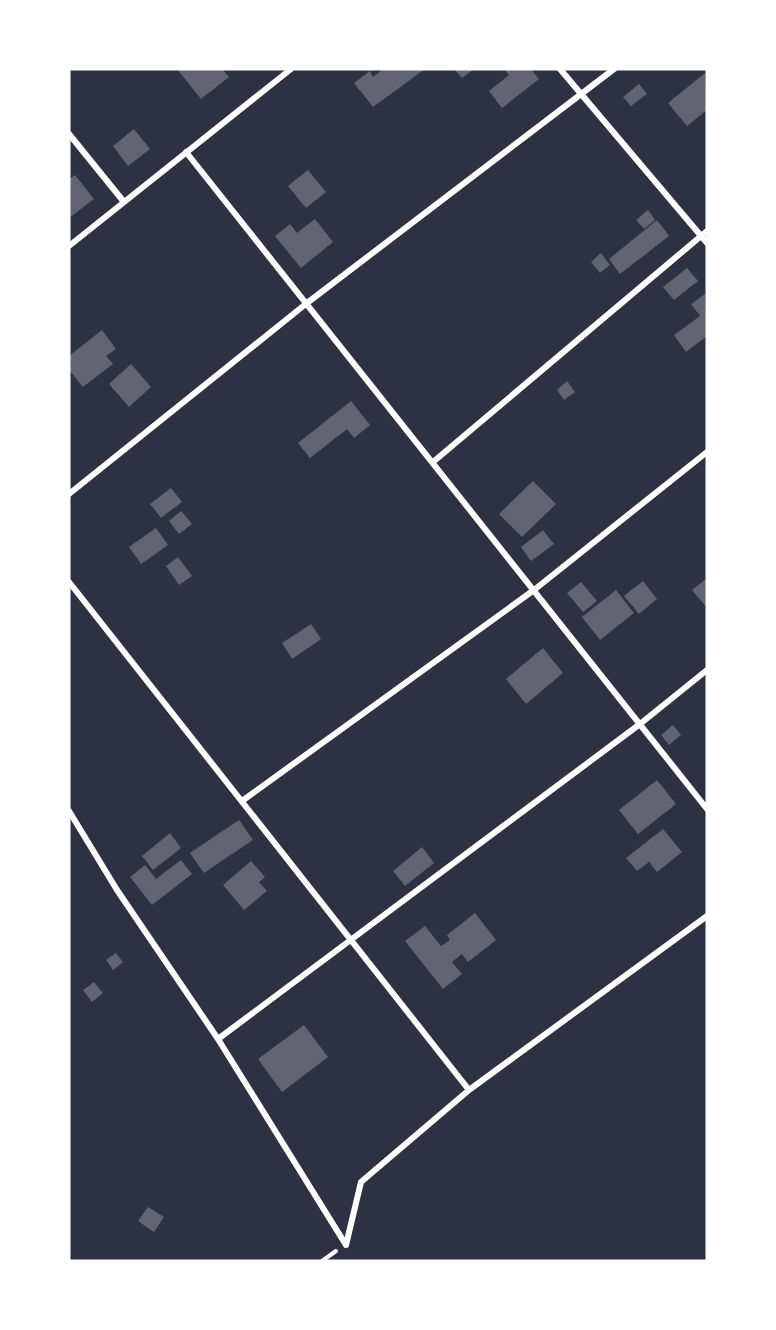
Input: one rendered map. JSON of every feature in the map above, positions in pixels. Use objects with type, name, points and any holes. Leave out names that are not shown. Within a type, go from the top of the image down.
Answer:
[{"type":"street","points":[[69,246],[291,69]]},
{"type":"street","points":[[560,69],[707,243]]},
{"type":"street","points":[[69,494],[307,303],[614,69]]},
{"type":"street","points":[[69,134],[124,202]]},
{"type":"street","points":[[186,152],[707,809]]},
{"type":"street","points":[[433,462],[707,231]]},
{"type":"street","points":[[242,801],[534,590],[707,452]]},
{"type":"street","points":[[69,582],[469,1090]]},
{"type":"street","points":[[218,1039],[640,724],[707,670]]},
{"type":"street","points":[[69,812],[117,890],[218,1039],[346,1245],[361,1182],[469,1090],[707,915]]},
{"type":"building","points":[[177,69],[222,69],[229,77],[201,99]]},
{"type":"building","points":[[383,69],[425,69],[373,107],[354,83],[370,71],[373,77]]},
{"type":"building","points":[[454,69],[474,69],[462,78]]},
{"type":"building","points":[[504,69],[531,69],[539,79],[502,108],[489,91],[509,75]]},
{"type":"building","points":[[705,73],[707,110],[687,126],[668,103]]},
{"type":"building","points":[[639,84],[647,94],[631,106],[623,97]]},
{"type":"building","points":[[134,129],[150,149],[128,166],[113,146]]},
{"type":"building","points":[[308,170],[326,192],[306,208],[288,186]]},
{"type":"building","points":[[75,175],[94,199],[69,218],[69,179]]},
{"type":"building","points":[[648,210],[655,220],[644,229],[636,220]]},
{"type":"building","points":[[315,219],[333,242],[301,268],[275,236],[290,224],[297,233]]},
{"type":"building","points":[[657,220],[669,236],[620,274],[609,259]]},
{"type":"building","points":[[601,253],[610,265],[600,273],[591,262]]},
{"type":"building","points":[[687,268],[698,281],[674,300],[663,287]]},
{"type":"building","points":[[705,294],[707,336],[686,352],[674,335],[700,316],[691,304]]},
{"type":"building","points":[[102,330],[116,349],[106,356],[113,364],[83,387],[69,370],[69,356]]},
{"type":"building","points":[[131,364],[151,387],[129,407],[109,384]]},
{"type":"building","points":[[567,381],[575,392],[564,400],[557,390]]},
{"type":"building","points":[[351,401],[370,425],[354,438],[347,429],[310,458],[298,443]]},
{"type":"building","points":[[533,481],[556,504],[522,537],[499,514]]},
{"type":"building","points":[[171,488],[182,502],[161,518],[150,504]]},
{"type":"building","points":[[181,511],[192,524],[179,534],[169,521]]},
{"type":"building","points":[[156,528],[168,545],[141,564],[129,547]]},
{"type":"building","points":[[543,530],[554,544],[531,561],[521,547]]},
{"type":"building","points":[[178,557],[192,576],[179,585],[166,566]]},
{"type":"building","points":[[707,578],[707,608],[692,590]]},
{"type":"building","points":[[643,581],[657,599],[639,614],[624,596]]},
{"type":"building","points":[[581,582],[597,601],[583,612],[567,593]]},
{"type":"building","points":[[616,590],[634,613],[600,640],[582,617]]},
{"type":"building","points":[[311,624],[321,639],[292,659],[282,643]]},
{"type":"building","points":[[543,648],[563,673],[526,704],[506,679]]},
{"type":"building","points":[[673,725],[681,735],[669,745],[661,735]]},
{"type":"building","points":[[657,780],[676,804],[638,834],[619,810]]},
{"type":"building","points":[[239,820],[253,840],[204,873],[190,853]]},
{"type":"building","points":[[663,829],[682,852],[657,872],[649,862],[637,871],[626,858]]},
{"type":"building","points":[[170,833],[181,848],[153,870],[142,856]]},
{"type":"building","points":[[422,847],[434,863],[405,886],[393,871]]},
{"type":"building","points":[[181,860],[192,874],[152,905],[130,877],[145,865],[156,879]]},
{"type":"building","points":[[251,861],[265,877],[259,882],[267,891],[244,910],[223,885]]},
{"type":"building","points":[[475,913],[496,940],[468,962],[462,954],[452,962],[462,974],[443,989],[405,941],[425,926],[441,946],[450,940],[447,935]]},
{"type":"building","points":[[116,953],[123,962],[113,970],[106,960]]},
{"type":"building","points":[[94,982],[103,993],[92,1002],[83,990]]},
{"type":"building","points":[[304,1025],[328,1057],[282,1092],[258,1059]]},
{"type":"building","points":[[148,1207],[164,1217],[154,1232],[138,1221]]}]
